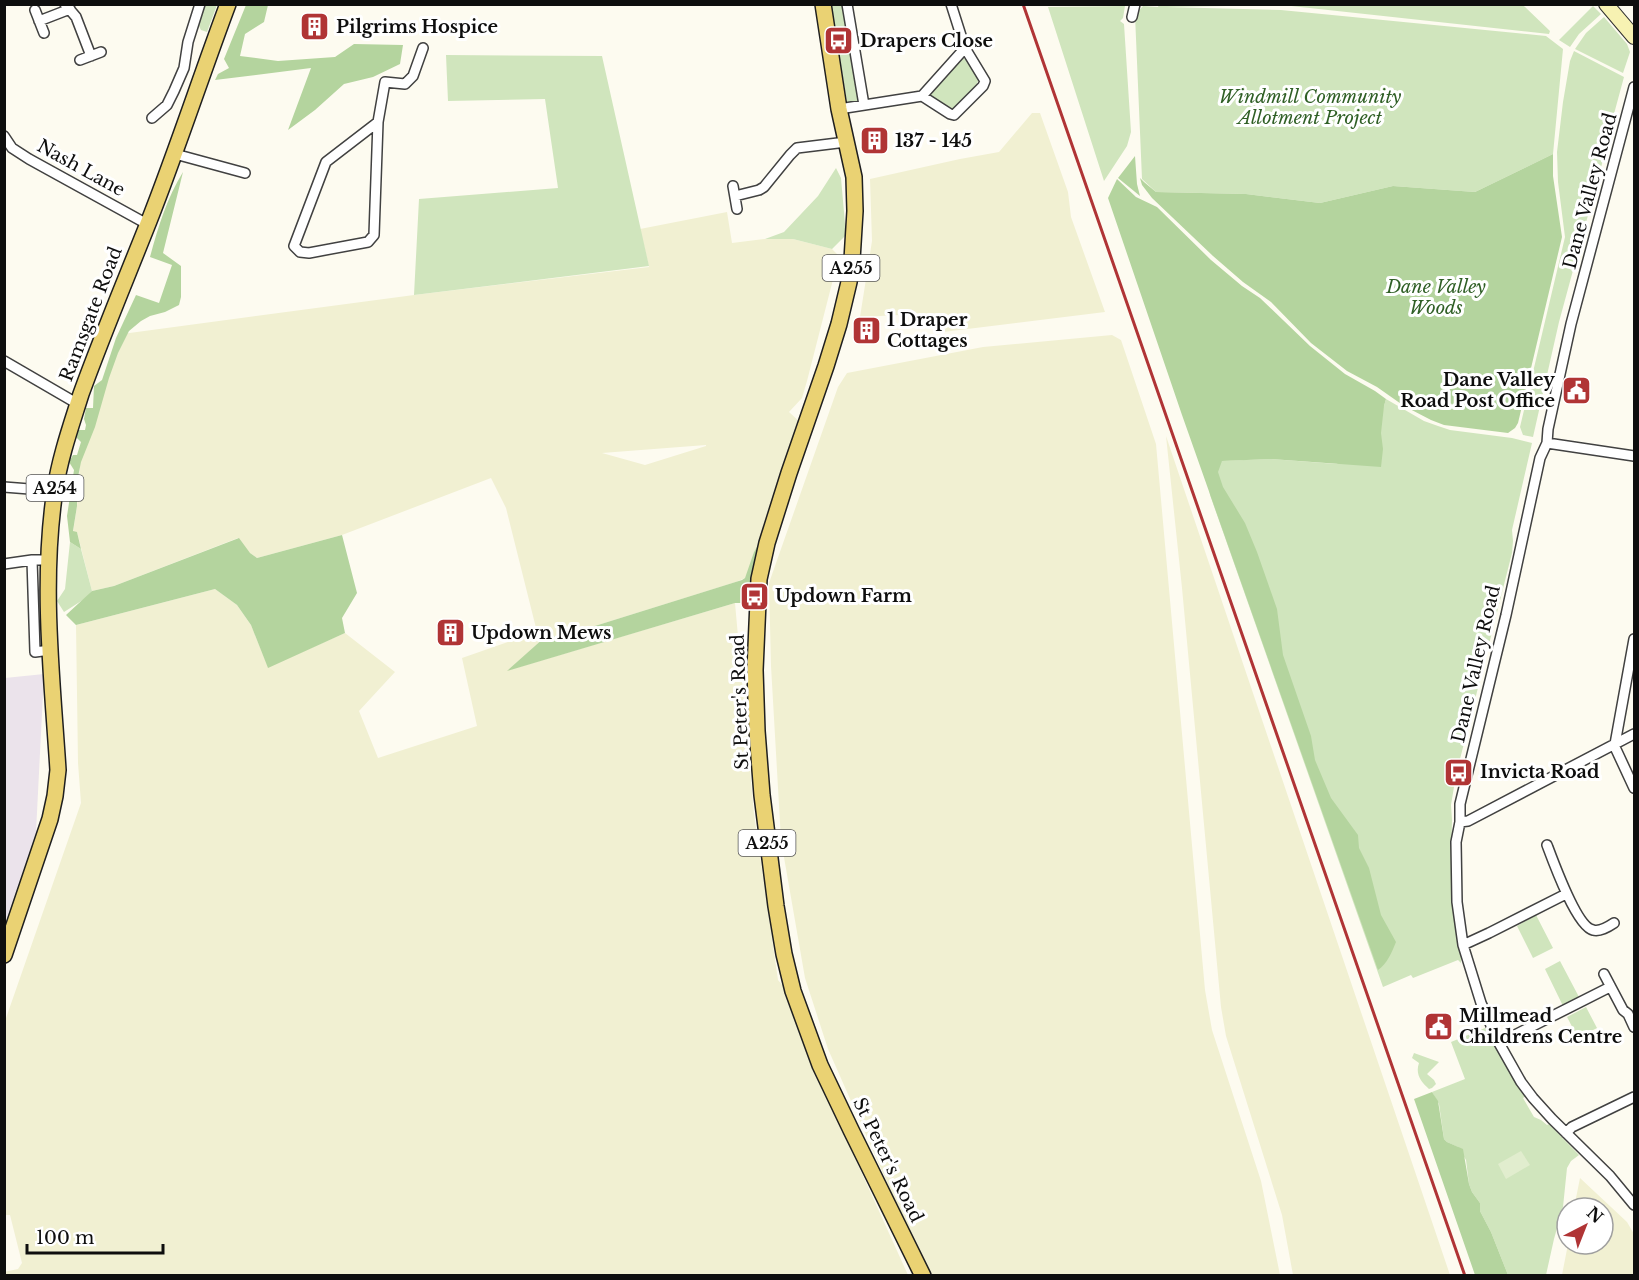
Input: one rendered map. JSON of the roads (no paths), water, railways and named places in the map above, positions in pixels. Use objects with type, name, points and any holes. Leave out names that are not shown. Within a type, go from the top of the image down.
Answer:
[{"type":"main road","name":"Ramsgate Road","points":[[4,955],[50,819],[58,770],[48,603],[51,524],[62,452],[94,357],[175,154],[200,77],[228,4]]},
{"type":"main road","name":"St Peter's Road","points":[[823,4],[839,109],[854,177],[855,211],[850,271],[832,346],[767,543],[759,579],[755,670],[757,731],[769,861],[784,954],[793,991],[820,1065],[923,1275]]},
{"type":"main road","points":[[1606,4],[1634,37]]},
{"type":"street","points":[[152,118],[163,113],[184,68],[188,42],[195,32],[200,4]]},
{"type":"street","points":[[846,4],[864,105]]},
{"type":"street","points":[[922,96],[954,115],[983,86],[985,81],[965,48],[951,4]]},
{"type":"street","points":[[1132,17],[1135,4]]},
{"type":"street","points":[[39,21],[68,7],[76,17],[91,56]]},
{"type":"street","points":[[35,10],[44,33]]},
{"type":"street","points":[[378,122],[326,162],[294,246],[300,252],[309,253],[368,243],[374,235],[378,122],[384,82],[405,84],[413,76],[423,48]]},
{"type":"street","points":[[839,109],[922,96],[965,48]]},
{"type":"street","points":[[80,60],[101,52]]},
{"type":"street","name":"Dane Valley Road","points":[[1635,87],[1571,324],[1546,443],[1540,458],[1506,615],[1460,804],[1460,822],[1456,842],[1457,902],[1463,945],[1481,1003],[1499,1042],[1521,1082],[1533,1098],[1610,1176],[1635,1205]]},
{"type":"street","name":"Nash Lane","points":[[4,136],[12,148],[29,159],[147,224]]},
{"type":"street","points":[[737,209],[734,191],[759,190],[764,187],[797,148],[846,142]]},
{"type":"street","points":[[175,154],[245,173]]},
{"type":"street","points":[[4,361],[78,404]]},
{"type":"street","points":[[1546,443],[1635,456]]},
{"type":"street","points":[[4,487],[55,491]]},
{"type":"street","points":[[32,560],[35,652],[50,650]]},
{"type":"street","points":[[4,564],[49,560]]},
{"type":"street","points":[[1635,639],[1614,744],[1635,788]]},
{"type":"street","points":[[1460,822],[1468,821],[1635,734]]},
{"type":"street","points":[[1546,845],[1566,894],[1586,927],[1601,930],[1614,923]]},
{"type":"street","points":[[1463,945],[1566,894]]},
{"type":"street","points":[[1604,974],[1635,1027]]},
{"type":"street","points":[[1499,1042],[1610,987]]},
{"type":"street","points":[[1566,1133],[1572,1127],[1635,1097]]},
{"type":"railway","points":[[1023,4],[1465,1276]]},
{"type":"place","name":"Pilgrims Hospice","points":[[315,27]]},
{"type":"place","name":"Drapers Close","points":[[839,41]]},
{"type":"place","name":"137 - 145","points":[[874,141]]},
{"type":"place","name":"1 Draper Cottages","points":[[866,330]]},
{"type":"place","name":"Dane Valley Road Post Office","points":[[1576,390]]},
{"type":"place","name":"Updown Farm","points":[[754,596]]},
{"type":"place","name":"Updown Mews","points":[[450,633]]},
{"type":"place","name":"Invicta Road","points":[[1459,772]]},
{"type":"place","name":"Millmead Childrens Centre","points":[[1438,1026]]},
{"type":"park label","name":"Windmill Community Allotment Project","points":[[1310,107]]},
{"type":"park label","name":"Dane Valley Woods","points":[[1436,297]]}]
